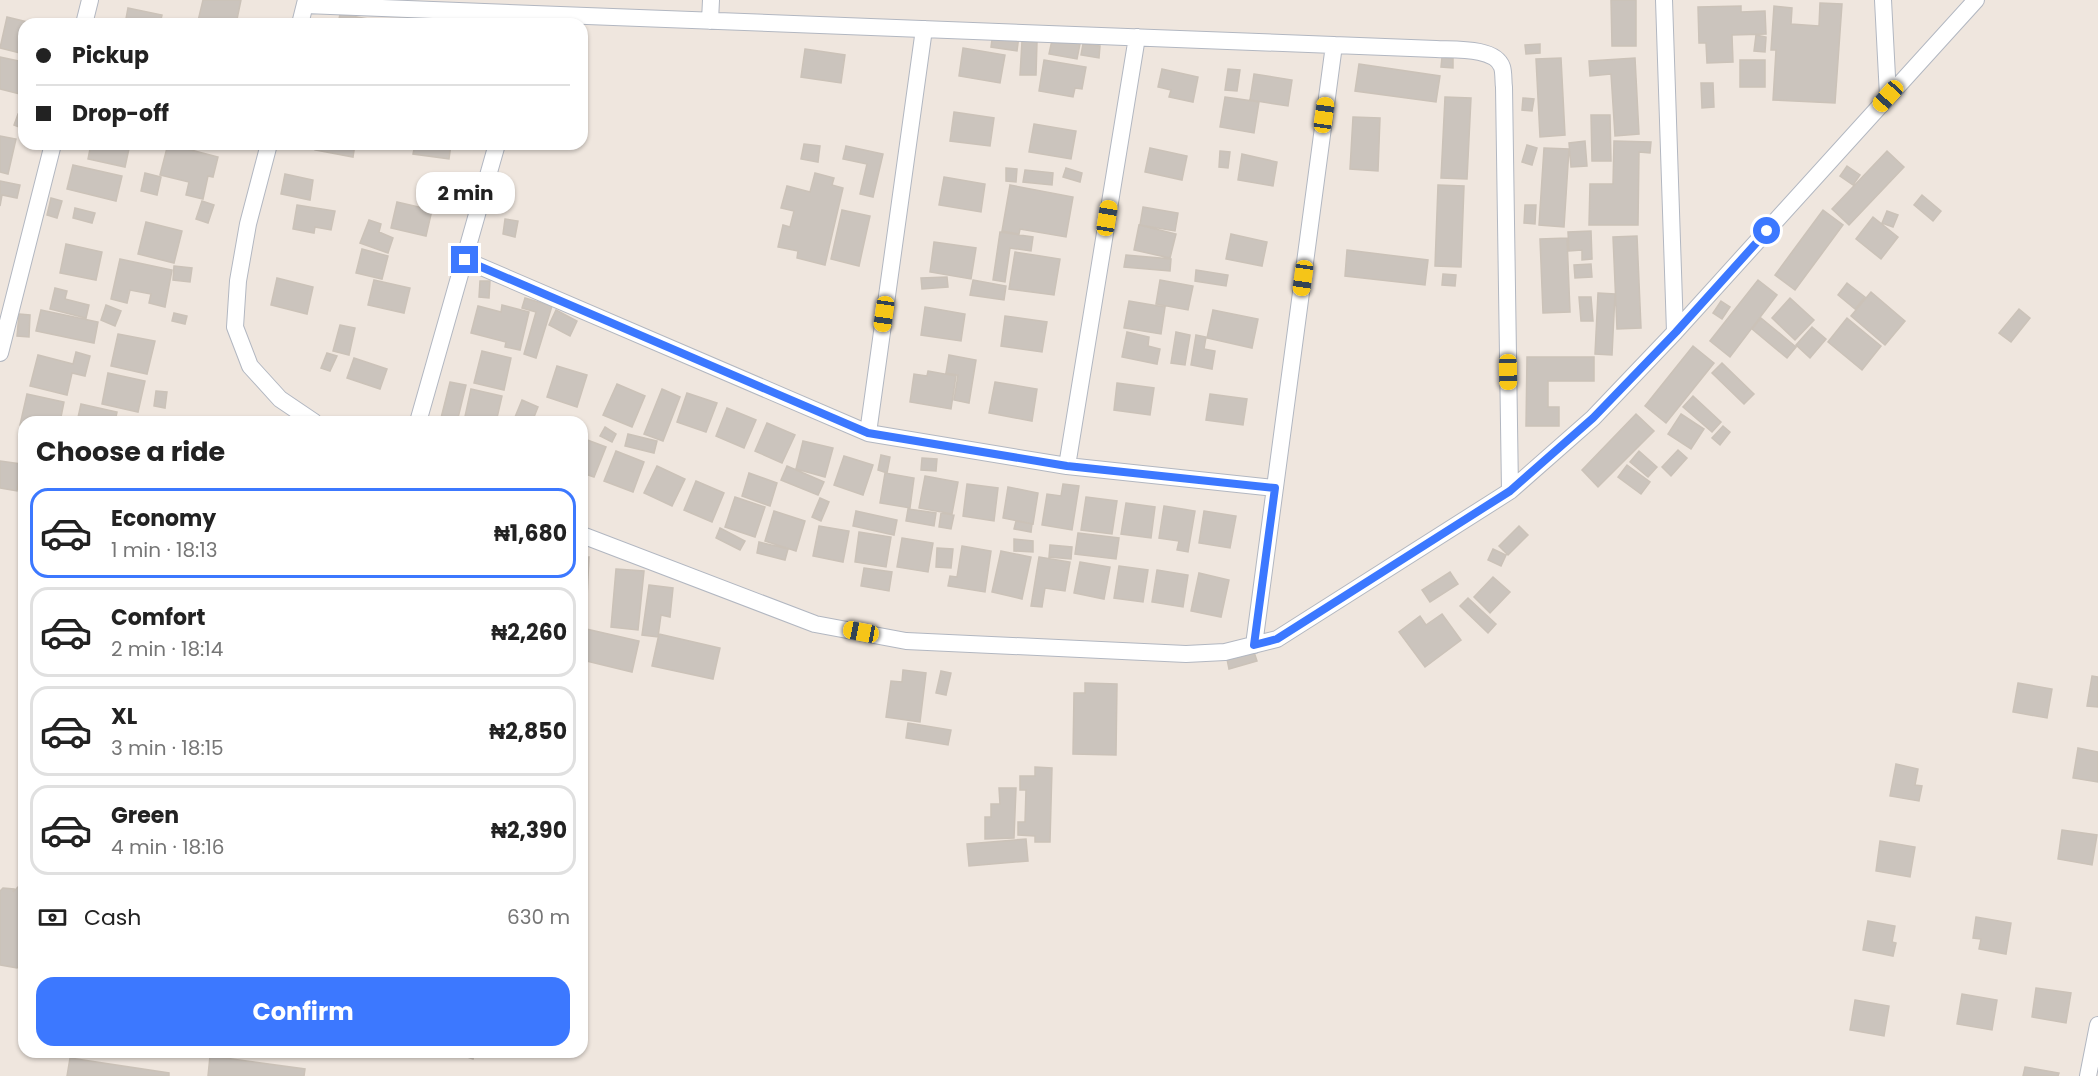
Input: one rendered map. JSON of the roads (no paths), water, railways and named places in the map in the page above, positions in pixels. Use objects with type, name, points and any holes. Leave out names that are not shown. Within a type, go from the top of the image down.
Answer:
[{"type":"street","points":[[86,18],[90,0]]},
{"type":"street","points":[[710,21],[711,0]]},
{"type":"street","points":[[1664,0],[1676,332]]},
{"type":"street","points":[[1883,0],[1888,96]]},
{"type":"street","points":[[588,537],[815,624],[906,641],[1186,654],[1225,652],[1277,639],[1510,491],[1593,418],[1676,332],[1976,0]]},
{"type":"street","points":[[301,18],[305,3],[518,18]]},
{"type":"street","points":[[588,20],[710,21],[1334,45],[1473,51],[1492,55],[1502,66],[1504,87],[1510,491]]},
{"type":"street","points":[[868,433],[924,29]]},
{"type":"street","points":[[1067,466],[1137,38]]},
{"type":"street","points":[[1254,645],[1334,45]]},
{"type":"street","points":[[0,353],[51,150]]},
{"type":"street","points":[[267,150],[248,224],[238,281],[235,327],[250,366],[280,399],[305,416]]},
{"type":"street","points":[[420,416],[495,150]]},
{"type":"street","points":[[465,260],[868,433],[1067,466],[1275,488]]},
{"type":"street","points":[[2088,1076],[2098,1025]]}]
